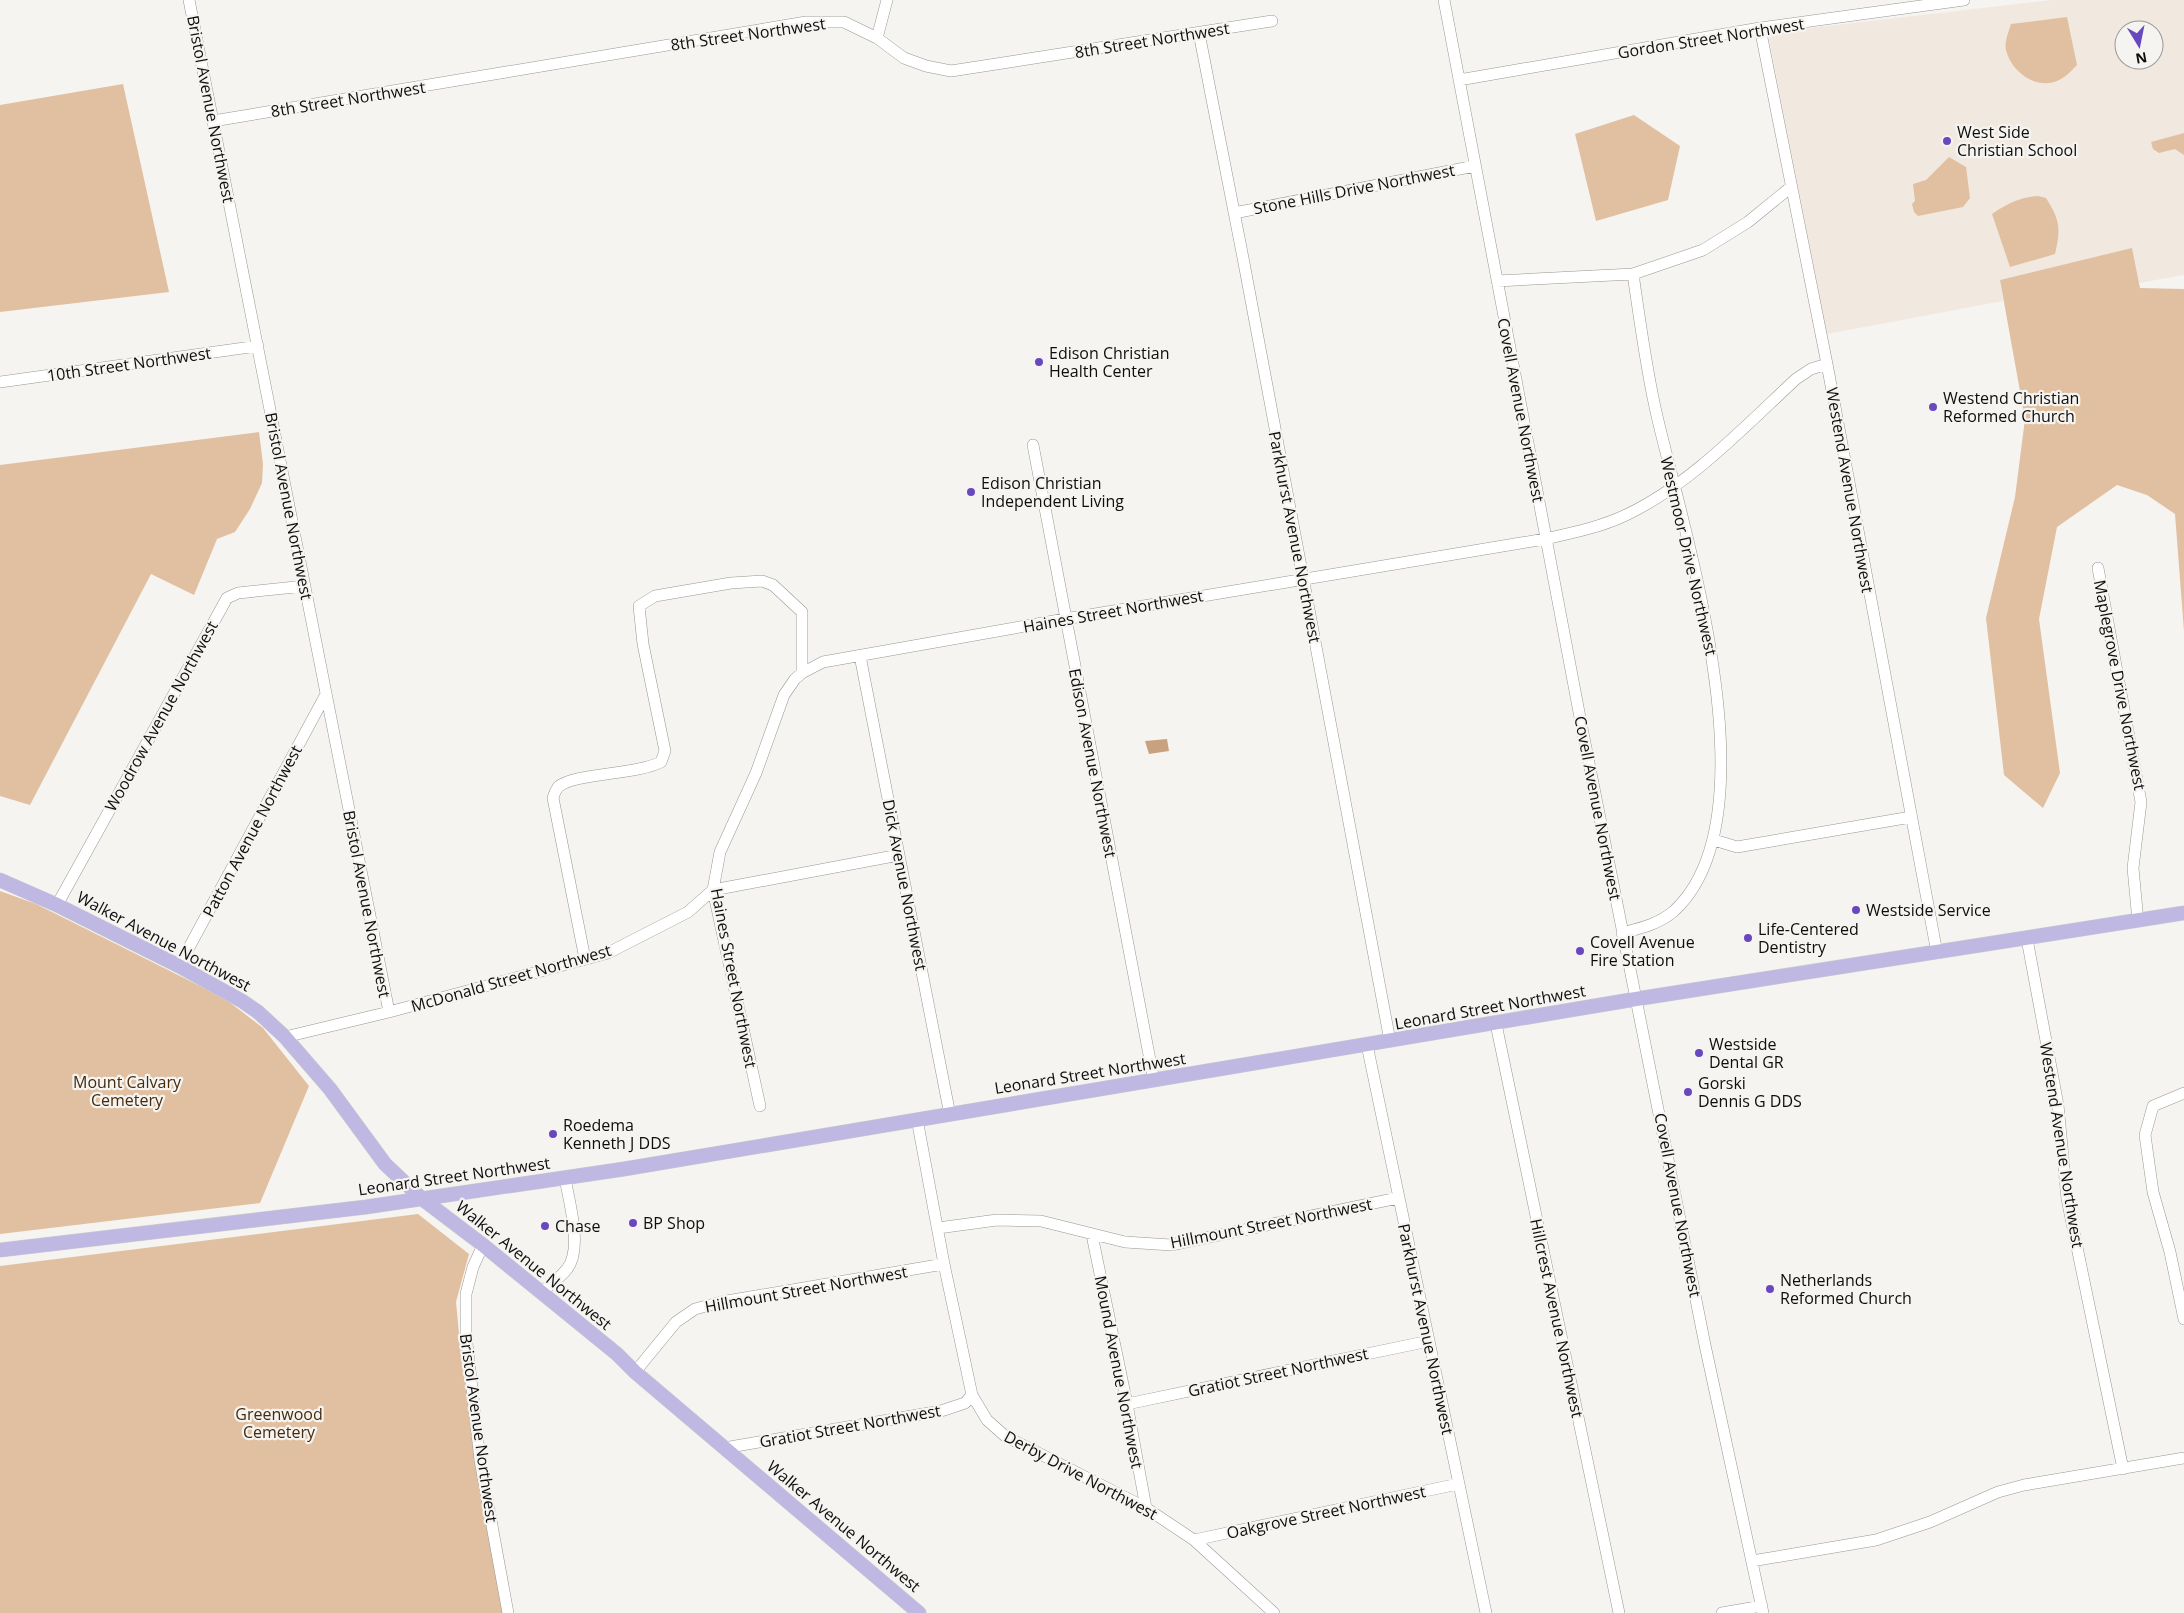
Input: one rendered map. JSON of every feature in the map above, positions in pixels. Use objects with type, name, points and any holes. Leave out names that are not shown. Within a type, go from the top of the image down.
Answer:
[{"type":"main road","name":"Walker Avenue Northwest","points":[[0,880],[58,905],[179,966],[242,1001],[285,1037],[335,1095],[385,1164],[421,1198],[483,1245],[617,1354],[635,1372],[919,1613]]},
{"type":"main road","name":"Leonard Street Northwest","points":[[0,1250],[421,1198],[565,1178],[1636,1000],[2184,913]]},
{"type":"street","name":"Bristol Avenue Northwest","points":[[189,0],[388,1012]]},
{"type":"street","points":[[877,38],[887,0]]},
{"type":"street","name":"Covell Avenue Northwest","points":[[1444,0],[1545,539],[1622,933],[1705,1345],[1762,1609]]},
{"type":"street","name":"Gordon Street Northwest","points":[[1459,80],[1760,28],[1964,0]]},
{"type":"street","name":"8th Street Northwest","points":[[213,121],[806,22],[844,22],[877,38],[904,58],[926,66],[951,71],[1272,22]]},
{"type":"street","name":"Westend Avenue Northwest","points":[[1760,28],[1827,364],[1937,953]]},
{"type":"street","name":"Parkhurst Avenue Northwest","points":[[1199,33],[1390,1041]]},
{"type":"street","name":"Stone Hills Drive Northwest","points":[[1234,212],[1475,166]]},
{"type":"street","points":[[1497,281],[1632,274],[1703,250],[1748,222],[1791,187]]},
{"type":"street","name":"Westmoor Drive Northwest","points":[[1622,933],[1648,926],[1674,911],[1696,882],[1714,840],[1720,756],[1719,715],[1712,652],[1696,576],[1656,414],[1632,274]]},
{"type":"street","name":"10th Street Northwest","points":[[0,382],[258,346]]},
{"type":"street","name":"Haines Street Northwest","points":[[760,1106],[713,890],[720,852],[756,773],[784,695],[795,679],[802,673],[823,662],[1065,619],[1545,539],[1591,528],[1626,515],[1674,486],[1699,468],[1796,379],[1811,368],[1827,364]]},
{"type":"street","name":"Edison Avenue Northwest","points":[[1033,445],[1154,1081]]},
{"type":"street","name":"Maplegrove Drive Northwest","points":[[2098,568],[2140,794],[2133,868],[2138,921]]},
{"type":"street","points":[[585,959],[553,798],[557,788],[567,782],[630,772],[661,762],[665,751],[640,627],[639,606],[654,596],[731,582],[762,581],[773,585],[802,612],[802,673]]},
{"type":"street","name":"Woodrow Avenue Northwest","points":[[58,905],[227,598],[238,593],[305,586]]},
{"type":"street","name":"Dick Avenue Northwest","points":[[860,656],[950,1114]]},
{"type":"street","name":"Patton Avenue Northwest","points":[[179,966],[325,696]]},
{"type":"street","points":[[1714,840],[1737,847],[1911,817]]},
{"type":"street","points":[[713,890],[900,855]]},
{"type":"street","name":"McDonald Street Northwest","points":[[285,1037],[388,1012],[608,953],[688,912],[713,890]]},
{"type":"street","name":"Westend Avenue Northwest","points":[[2026,939],[2058,1106],[2067,1199],[2123,1469]]},
{"type":"street","name":"Hillcrest Avenue Northwest","points":[[1496,1024],[1619,1613]]},
{"type":"street","name":"Parkhurst Avenue Northwest","points":[[1367,1045],[1486,1613]]},
{"type":"street","points":[[2184,1093],[2154,1106],[2145,1135],[2153,1192],[2170,1252],[2184,1318]]},
{"type":"street","name":"Derby Drive Northwest","points":[[917,1119],[944,1264],[972,1395],[987,1420],[1005,1436],[1146,1508],[1194,1540],[1274,1613]]},
{"type":"street","points":[[541,1292],[567,1268],[574,1255],[572,1219],[565,1178]]},
{"type":"street","name":"Hillmount Street Northwest","points":[[938,1228],[997,1220],[1041,1221],[1125,1242],[1171,1245],[1398,1198]]},
{"type":"street","name":"Mound Avenue Northwest","points":[[1092,1235],[1127,1404],[1146,1508]]},
{"type":"street","name":"Bristol Avenue Northwest","points":[[483,1245],[473,1267],[466,1294],[466,1335],[480,1460],[508,1613]]},
{"type":"street","name":"Hillmount Street Northwest","points":[[635,1372],[676,1322],[695,1309],[721,1302],[944,1264]]},
{"type":"street","name":"Gratiot Street Northwest","points":[[1127,1404],[1429,1341]]},
{"type":"street","name":"Gratiot Street Northwest","points":[[724,1448],[941,1411],[965,1403],[972,1395]]},
{"type":"street","points":[[1752,1561],[1876,1540],[1930,1522],[1998,1492],[2024,1485],[2184,1458]]},
{"type":"street","name":"Oakgrove Street Northwest","points":[[1194,1540],[1458,1484]]},
{"type":"street","points":[[1722,1613],[1762,1609]]},
{"type":"shaded area","name":"West Side Christian School","points":[[2052,0],[2184,0],[2184,275],[2139,283],[2132,249],[2000,280],[2003,301],[1827,334],[1768,33]]},
{"type":"shaded area","points":[[1167,739],[1169,751],[1149,754],[1145,741]]},
{"type":"green space","points":[[2067,17],[2077,65],[2064,77],[2051,83],[2034,81],[2019,72],[2013,66],[2006,50],[2006,40],[2011,24]]},
{"type":"green space","points":[[123,84],[169,292],[0,312],[0,105]]},
{"type":"green space","points":[[1634,115],[1680,146],[1668,200],[1596,221],[1575,134]]},
{"type":"green space","points":[[2184,133],[2184,155],[2175,149],[2159,153],[2153,149],[2151,142]]},
{"type":"green space","points":[[1949,157],[1966,167],[1970,198],[1963,207],[1918,216],[1914,212],[1912,204],[1915,201],[1913,184],[1926,180]]},
{"type":"green space","points":[[2038,196],[2046,198],[2057,219],[2058,238],[2055,254],[2010,267],[1992,214],[2014,202]]},
{"type":"green space","points":[[2132,248],[2140,288],[2184,289],[2184,631],[2175,514],[2147,495],[2117,485],[2057,527],[2039,619],[2060,773],[2043,808],[2004,775],[1986,618],[2015,497],[2025,419],[2000,280]]},
{"type":"green space","points":[[259,432],[263,464],[262,483],[250,509],[235,532],[217,539],[194,595],[151,574],[30,805],[0,796],[0,465]]},
{"type":"green space","name":"Mount Calvary Cemetery","points":[[0,891],[36,904],[224,998],[263,1028],[309,1086],[260,1203],[0,1234]]},
{"type":"green space","name":"Greenwood Cemetery","points":[[418,1214],[469,1254],[456,1302],[462,1365],[509,1613],[0,1613],[0,1266]]},
{"type":"place","name":"West Side Christian School","points":[[1947,141]]},
{"type":"place","name":"Edison Christian Health Center","points":[[1039,362]]},
{"type":"place","name":"Westend Christian Reformed Church","points":[[1933,407]]},
{"type":"place","name":"Edison Christian Independent Living","points":[[971,492]]},
{"type":"place","name":"Westside Service","points":[[1856,910]]},
{"type":"place","name":"Life-Centered Dentistry","points":[[1748,938]]},
{"type":"place","name":"Covell Avenue Fire Station","points":[[1580,951]]},
{"type":"place","name":"Westside Dental GR","points":[[1699,1053]]},
{"type":"place","name":"Gorski Dennis G DDS","points":[[1688,1092]]},
{"type":"place","name":"Roedema Kenneth J DDS","points":[[553,1134]]},
{"type":"place","name":"BP Shop","points":[[633,1223]]},
{"type":"place","name":"Chase","points":[[545,1226]]},
{"type":"place","name":"Netherlands Reformed Church","points":[[1770,1289]]}]
